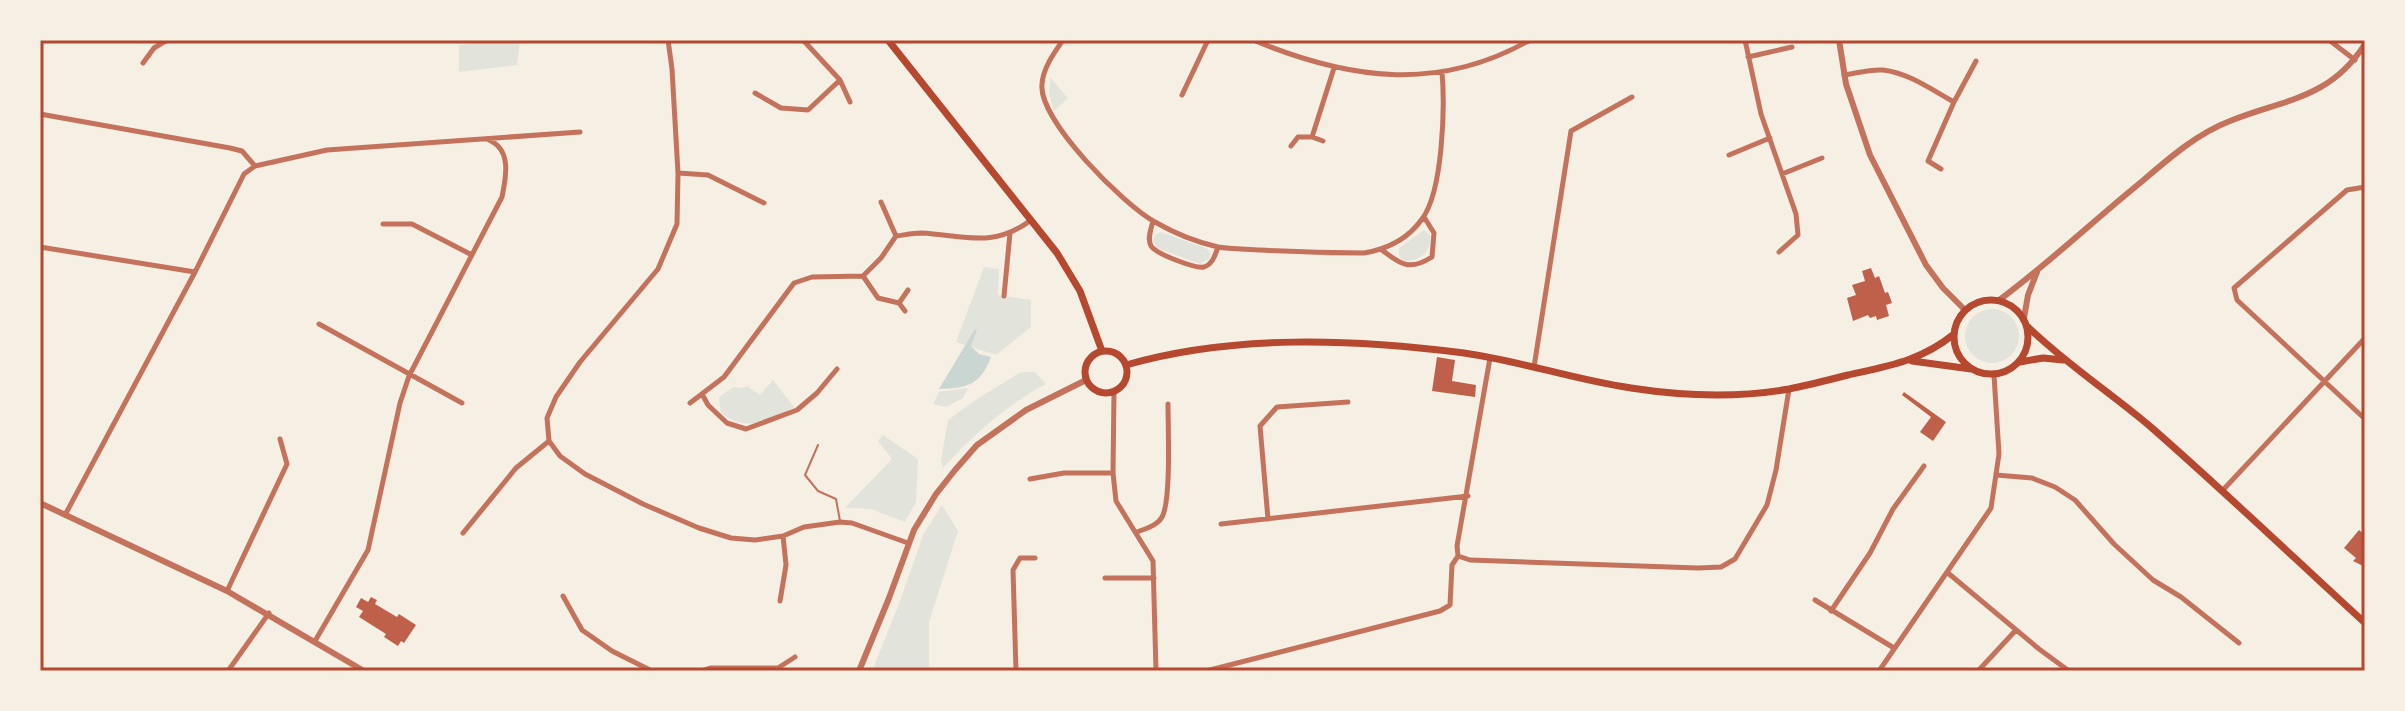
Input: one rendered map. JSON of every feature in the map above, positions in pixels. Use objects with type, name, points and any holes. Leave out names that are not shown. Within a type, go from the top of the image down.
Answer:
[{"type":"main road","points":[[888,40],[1057,253],[1080,291],[1102,351]]},
{"type":"main road","points":[[1971,369],[1956,351],[1954,334],[1959,319],[1975,303],[1986,300],[2009,304],[2024,318],[2028,327],[2065,361],[2113,395],[2365,623]]},
{"type":"main road","points":[[2019,363],[2028,347],[2028,327]]},
{"type":"main road","points":[[1126,365],[1165,354],[1217,347],[1373,345],[1490,358],[1632,388],[1716,395],[1789,389],[1910,361],[1954,334]]},
{"type":"main road","points":[[1102,351],[1119,355],[1126,365],[1127,378],[1114,392],[1101,393],[1086,380],[1087,362],[1102,351]]},
{"type":"main road","points":[[1910,361],[1994,375],[2019,363],[2043,358],[2065,361]]},
{"type":"street","points":[[143,63],[154,48],[167,40]]},
{"type":"street","points":[[668,40],[678,173],[677,224],[658,269],[580,362],[556,397],[547,418],[549,441],[560,456],[585,474],[643,504],[731,538],[755,540],[783,536],[804,527],[840,522],[852,523],[908,543]]},
{"type":"street","points":[[803,40],[840,80],[850,102]]},
{"type":"street","points":[[1063,40],[1046,67],[1041,83],[1043,101],[1050,115],[1105,181],[1129,204],[1181,235],[1218,247],[1342,253],[1382,250],[1407,236],[1424,217],[1432,197],[1444,122],[1442,72]]},
{"type":"street","points":[[1182,95],[1208,40]]},
{"type":"street","points":[[1253,40],[1334,68],[1361,74],[1396,75],[1442,72],[1506,54],[1530,40]]},
{"type":"street","points":[[1745,40],[1761,114],[1796,214],[1798,235],[1779,252]]},
{"type":"street","points":[[1839,40],[1844,75],[1870,155],[1926,265],[1965,310]]},
{"type":"street","points":[[2329,40],[2355,60]]},
{"type":"street","points":[[1998,301],[2200,136],[2228,121],[2324,87],[2355,60],[2365,44]]},
{"type":"street","points":[[1748,57],[1792,47]]},
{"type":"street","points":[[1941,169],[1928,161],[1976,61]]},
{"type":"street","points":[[1312,137],[1334,68]]},
{"type":"street","points":[[1844,75],[1881,70],[1896,73],[1954,102]]},
{"type":"street","points":[[755,93],[781,108],[808,110],[840,80]]},
{"type":"street","points":[[1534,367],[1571,131],[1632,97]]},
{"type":"street","points":[[40,114],[230,148],[242,151],[255,166]]},
{"type":"street","points":[[65,515],[244,174],[255,166],[338,148],[580,132]]},
{"type":"street","points":[[1291,146],[1298,137],[1323,141]]},
{"type":"street","points":[[1729,155],[1770,138]]},
{"type":"street","points":[[315,641],[368,550],[400,403],[409,376],[502,197],[506,180],[505,156],[494,142],[482,139]]},
{"type":"street","points":[[1782,174],[1822,158]]},
{"type":"street","points":[[678,173],[708,175],[764,203]]},
{"type":"street","points":[[2365,187],[2347,190],[2234,288],[2237,300],[2365,419]]},
{"type":"street","points":[[881,202],[896,236]]},
{"type":"street","points":[[1382,250],[1402,264],[1412,266],[1432,257],[1434,233],[1424,217]]},
{"type":"street","points":[[690,403],[724,377],[794,283],[812,277],[863,276],[881,258],[896,236],[920,233],[993,239],[1031,220]]},
{"type":"street","points":[[1153,221],[1150,245],[1157,253],[1199,268],[1213,261],[1218,247]]},
{"type":"street","points":[[383,224],[412,224],[472,255]]},
{"type":"street","points":[[1004,296],[1010,233]]},
{"type":"street","points":[[41,249],[195,272]]},
{"type":"street","points":[[2024,318],[2028,295],[2037,272]]},
{"type":"street","points":[[863,276],[878,298],[899,303],[905,311]]},
{"type":"street","points":[[899,303],[908,290]]},
{"type":"street","points":[[319,324],[462,403]]},
{"type":"street","points":[[2222,491],[2365,338]]},
{"type":"street","points":[[1206,671],[1440,611],[1450,605],[1452,565],[1458,556],[1457,546],[1490,358]]},
{"type":"street","points":[[702,394],[708,405],[727,423],[746,429],[797,410],[817,393],[837,369]]},
{"type":"street","points":[[1879,671],[1991,508],[1999,454],[1994,375]]},
{"type":"street","points":[[859,671],[908,543],[936,494],[977,445],[1026,410],[1086,380]]},
{"type":"street","points":[[1458,556],[1470,560],[1630,567],[1728,565],[1735,559],[1767,505],[1789,389]]},
{"type":"street","points":[[1114,392],[1113,473],[1116,501],[1153,561],[1156,671]]},
{"type":"street","points":[[1268,519],[1260,426],[1277,407],[1348,402]]},
{"type":"street","points":[[1137,532],[1153,526],[1162,517],[1166,497],[1168,404]]},
{"type":"street","points":[[227,591],[287,464],[280,439]]},
{"type":"street","points":[[463,533],[516,468],[549,441]]},
{"type":"street","points":[[1831,611],[1870,553],[1893,509],[1924,466]]},
{"type":"street","points":[[1030,479],[1064,473],[1113,473]]},
{"type":"street","points":[[1996,475],[2032,478],[2055,487],[2075,500],[2114,544],[2153,580],[2181,597],[2239,643]]},
{"type":"street","points":[[1221,524],[1468,496]]},
{"type":"street","points":[[40,503],[227,591],[364,671]]},
{"type":"street","points":[[780,601],[786,565],[783,536]]},
{"type":"street","points":[[1016,671],[1013,570],[1020,558],[1035,558]]},
{"type":"street","points":[[1948,573],[2069,671]]},
{"type":"street","points":[[1105,578],[1154,578]]},
{"type":"street","points":[[563,596],[582,630],[612,651],[652,671]]},
{"type":"street","points":[[1815,600],[1894,648]]},
{"type":"street","points":[[228,671],[269,613]]},
{"type":"street","points":[[1978,671],[2016,630]]},
{"type":"street","points":[[701,671],[710,668],[778,668],[795,657]]},
{"type":"lane","points":[[818,445],[805,475],[818,491],[836,499],[840,522]]},
{"type":"shaded area","points":[[489,40],[520,40],[517,65],[459,72],[459,45]]},
{"type":"shaded area","points":[[1050,77],[1068,98],[1054,111],[1049,94]]},
{"type":"shaded area","points":[[1424,230],[1430,235],[1427,251],[1420,257],[1404,261],[1399,256],[1399,248]]},
{"type":"shaded area","points":[[1161,232],[1208,249],[1211,254],[1209,259],[1200,264],[1157,248],[1153,241],[1155,235]]},
{"type":"shaded area","points":[[984,267],[999,269],[998,295],[1031,300],[1031,327],[996,355],[956,342]]},
{"type":"shaded area","points":[[1992,309],[2011,317],[2019,336],[2011,355],[1992,363],[1973,355],[1965,336],[1973,317]]},
{"type":"shaded area","points":[[975,329],[971,346],[979,354],[991,357],[987,366],[972,383],[958,388],[939,389]]},
{"type":"shaded area","points":[[1021,372],[1035,372],[1046,384],[991,422],[943,468],[941,460],[948,420]]},
{"type":"shaded area","points":[[773,380],[794,407],[749,424],[721,413],[719,397],[733,387],[747,386],[760,395]]},
{"type":"shaded area","points":[[968,388],[963,398],[946,407],[933,404],[939,392]]},
{"type":"shaded area","points":[[883,435],[918,459],[916,502],[905,522],[871,509],[845,508],[892,459],[878,441]]},
{"type":"shaded area","points":[[942,505],[958,531],[929,622],[929,671],[872,671],[923,535]]},
{"type":"building","points":[[1871,268],[1875,278],[1879,276],[1885,293],[1888,292],[1892,303],[1886,305],[1889,316],[1877,320],[1876,316],[1870,318],[1868,315],[1853,321],[1847,298],[1856,295],[1852,285],[1865,281],[1862,271]]},
{"type":"building","points":[[1437,357],[1455,360],[1452,381],[1476,385],[1475,397],[1432,391]]},
{"type":"building","points":[[1904,392],[1946,422],[1933,441],[1920,432],[1931,417],[1902,395]]},
{"type":"building","points":[[2359,530],[2365,535],[2365,567],[2353,561],[2356,558],[2344,548]]},
{"type":"building","points":[[371,597],[377,600],[375,604],[416,625],[404,643],[401,641],[398,646],[384,637],[386,634],[359,617],[363,611],[356,607],[361,598],[368,602]]}]
